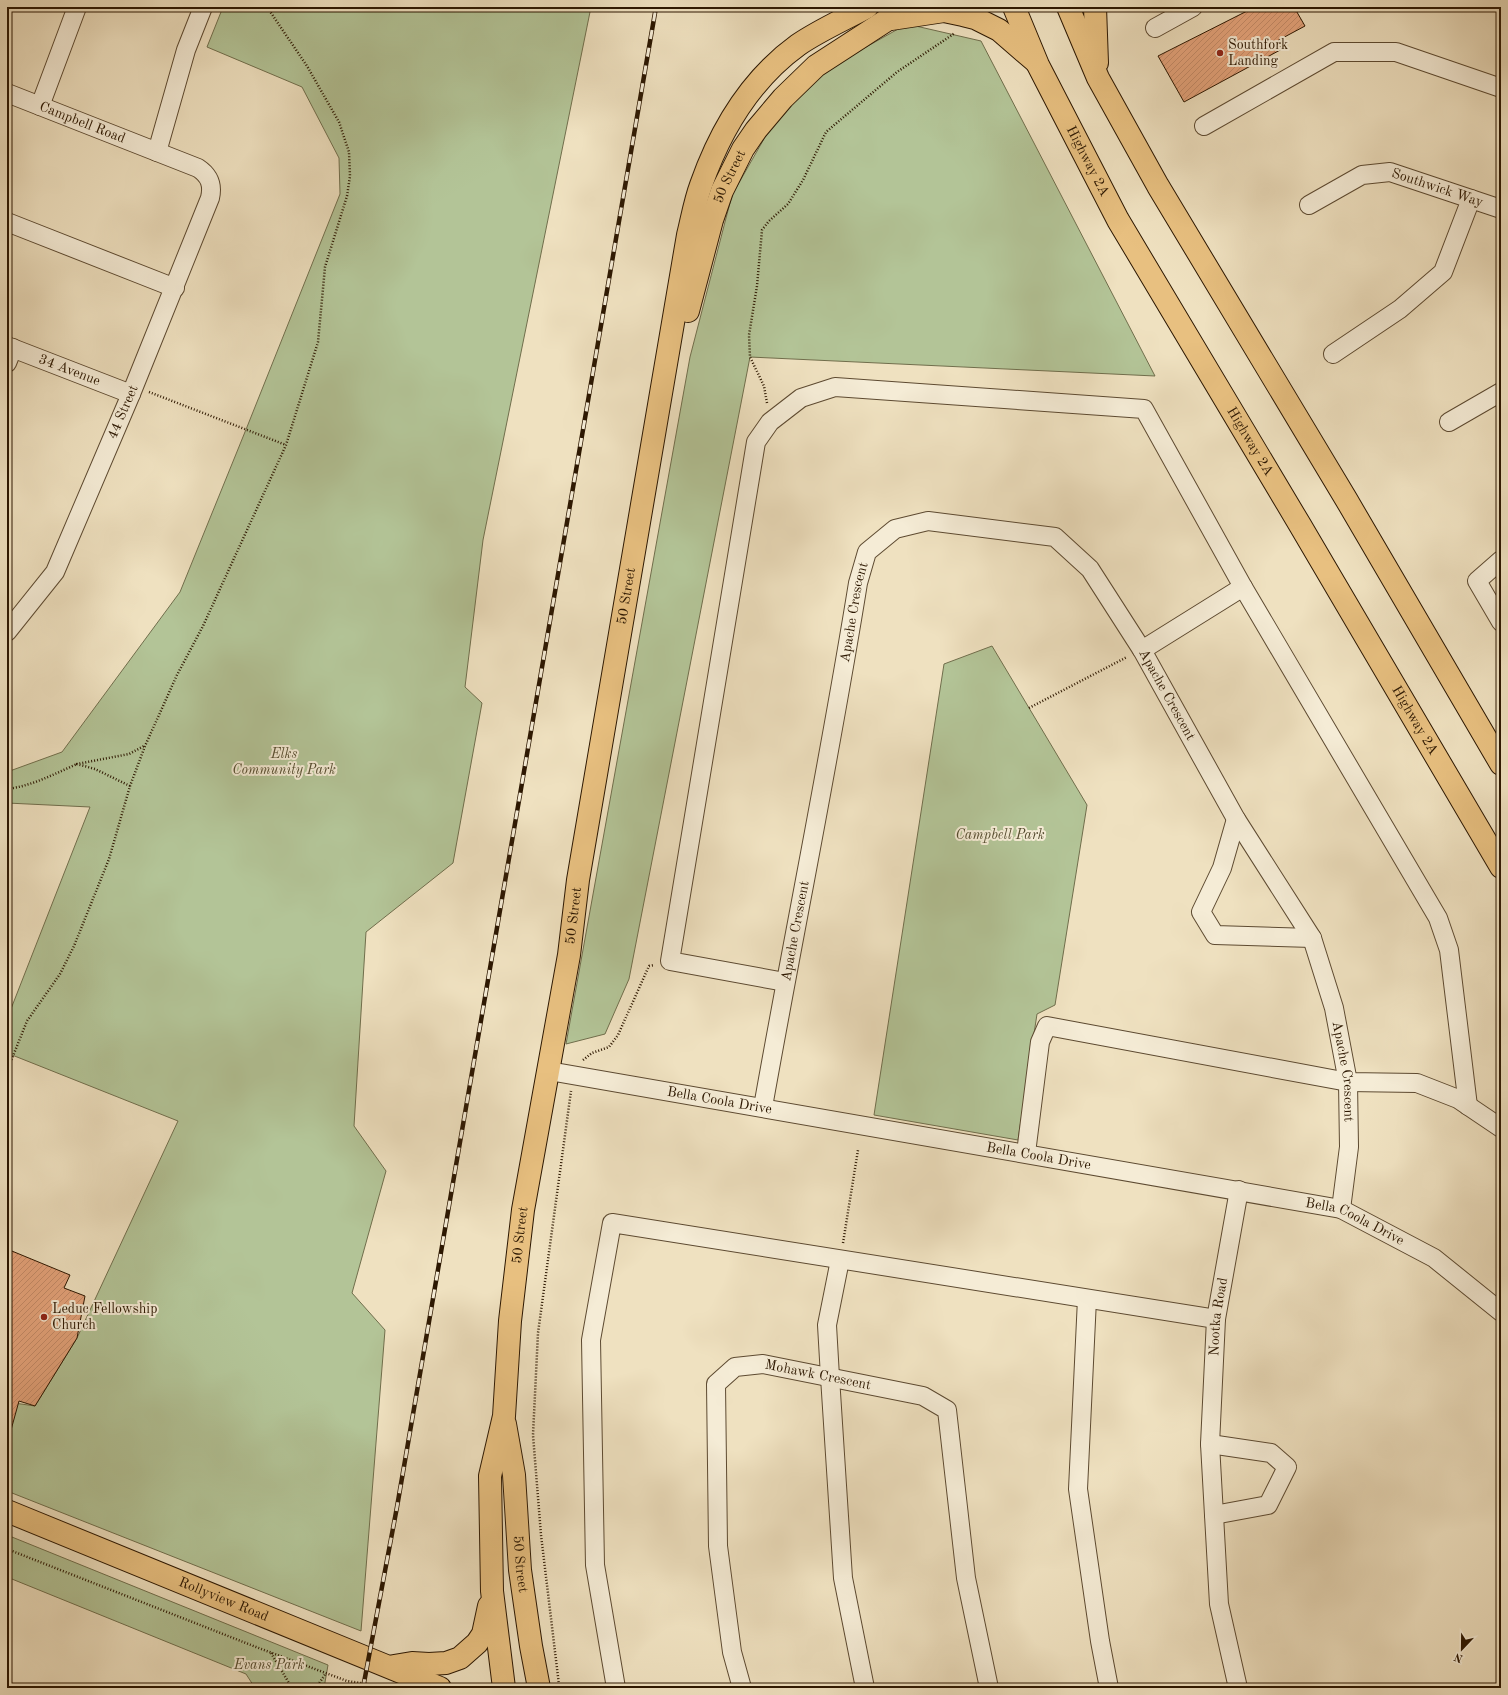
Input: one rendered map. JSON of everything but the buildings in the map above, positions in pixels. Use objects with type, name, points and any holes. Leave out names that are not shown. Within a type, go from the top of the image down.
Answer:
[{"type":"main road","name":"50 Street","points":[[504,1688],[492,1591],[490,1476],[504,1416],[510,1321],[523,1210],[569,955],[578,880],[688,235],[700,186],[717,143],[746,96],[773,66],[798,45],[867,7]]},
{"type":"main road","name":"50 Street","points":[[658,416],[680,348],[712,220],[722,191],[743,149],[783,98],[816,66],[907,7]]},
{"type":"main road","name":"Highway 2A","points":[[1014,7],[1038,65],[1118,220],[1501,867]]},
{"type":"main road","points":[[1068,7],[1098,78],[1158,186],[1346,499],[1501,764]]},
{"type":"main road","points":[[1095,7],[1098,78]]},
{"type":"main road","points":[[885,20],[944,11],[975,18],[999,30],[1038,65]]},
{"type":"main road","name":"50 Street","points":[[504,1416],[514,1475],[520,1570],[531,1646],[539,1688]]},
{"type":"main road","name":"Rollyview Road","points":[[7,1511],[389,1677],[440,1688]]},
{"type":"main road","points":[[389,1677],[412,1663],[446,1663],[460,1658],[477,1644],[483,1634],[492,1591]]},
{"type":"street","points":[[40,106],[77,7]]},
{"type":"street","points":[[158,152],[186,50],[203,7]]},
{"type":"street","points":[[1155,28],[1193,7]]},
{"type":"street","points":[[1204,126],[1334,52],[1396,52],[1501,88]]},
{"type":"street","name":"Campbell Road","points":[[7,93],[198,168],[204,172],[210,180]]},
{"type":"street","name":"Southwick Way","points":[[1309,205],[1362,175],[1390,172],[1501,209]]},
{"type":"street","name":"44 Street","points":[[7,632],[54,572],[134,388],[175,288],[210,198],[212,189],[210,180]]},
{"type":"street","points":[[1333,354],[1400,309],[1443,272],[1471,199]]},
{"type":"street","points":[[7,222],[175,288]]},
{"type":"street","name":"34 Avenue","points":[[9,353],[134,388]]},
{"type":"street","points":[[785,982],[670,961],[756,442],[770,422],[801,398],[835,387],[1144,408],[1243,588],[1438,918],[1449,950],[1468,1106]]},
{"type":"street","points":[[1448,422],[1501,392]]},
{"type":"street","name":"Apache Crescent","points":[[763,1107],[785,982],[813,839],[858,583],[867,552],[895,529],[928,521],[1055,537],[1090,569],[1142,650],[1236,819],[1312,938],[1334,1008],[1348,1082],[1349,1147],[1340,1209]]},
{"type":"street","points":[[1501,560],[1477,581],[1501,622]]},
{"type":"street","points":[[1142,650],[1243,588]]},
{"type":"street","points":[[1236,819],[1222,868],[1201,912],[1215,935],[1312,938]]},
{"type":"street","points":[[1026,1153],[1040,1042],[1047,1026],[1348,1082],[1417,1083],[1458,1099],[1501,1128]]},
{"type":"street","name":"Bella Coola Drive","points":[[549,1071],[1239,1190],[1340,1209],[1434,1258],[1501,1312]]},
{"type":"street","name":"Nootka Road","points":[[1238,1688],[1219,1604],[1210,1444],[1216,1319],[1239,1190]]},
{"type":"street","points":[[616,1688],[595,1565],[592,1340],[612,1223],[1216,1319]]},
{"type":"street","points":[[840,1260],[827,1326],[843,1578],[865,1688]]},
{"type":"street","points":[[1087,1299],[1078,1489],[1100,1641],[1109,1688]]},
{"type":"street","name":"Mohawk Crescent","points":[[742,1688],[732,1652],[718,1546],[716,1384],[735,1367],[763,1364],[923,1396],[947,1410],[966,1578],[989,1688]]},
{"type":"street","points":[[1210,1444],[1271,1453],[1287,1467],[1268,1505],[1214,1515]]},
{"type":"path","points":[[7,1071],[27,1021],[60,974],[74,946],[110,859],[130,786],[145,746],[174,680],[203,626],[286,445],[318,342],[325,268],[347,196],[350,176],[349,152],[339,122],[307,66],[267,7]]},
{"type":"path","points":[[770,422],[764,386],[750,357],[749,335],[757,286],[762,230],[768,221],[788,204],[803,180],[826,132],[897,72],[956,32]]},
{"type":"path","points":[[134,388],[286,445]]},
{"type":"path","points":[[1029,708],[1142,650]]},
{"type":"path","points":[[7,789],[19,788],[77,764],[129,754],[145,746]]},
{"type":"path","points":[[77,764],[95,769],[130,786]]},
{"type":"path","points":[[560,1688],[541,1535],[533,1435],[538,1333],[573,1076],[580,1062],[592,1053],[609,1048],[618,1035],[648,966],[670,961]]},
{"type":"path","points":[[840,1260],[858,1150]]},
{"type":"path","points":[[7,1549],[271,1653],[347,1681],[389,1677]]},
{"type":"path","points":[[271,1653],[292,1688]]},
{"type":"path","points":[[316,1688],[326,1673]]},
{"type":"green space","name":"Elks Community Park","points":[[223,7],[591,7],[483,540],[465,687],[482,703],[453,863],[366,932],[354,1126],[386,1171],[352,1293],[385,1330],[361,1631],[7,1491],[7,1402],[35,1406],[77,1338],[178,1121],[7,1053],[7,1019],[90,807],[7,803],[7,772],[62,752],[180,592],[340,194],[339,158],[302,87],[207,47]]},
{"type":"green space","points":[[907,24],[981,41],[1155,376],[750,357],[629,979],[605,1034],[566,1044],[690,357],[732,195],[793,88]]},
{"type":"green space","name":"Campbell Park","points":[[992,646],[1087,805],[1055,1005],[1037,1014],[1018,1140],[874,1115],[944,664]]},
{"type":"green space","name":"Evans Park","points":[[7,1535],[328,1665],[324,1688],[255,1688],[246,1674],[7,1577]]},
{"type":"railway","points":[[363,1688],[397,1507],[656,7]]},
{"type":"place","name":"Southfork Landing","points":[[1220,53]]},
{"type":"place","name":"Leduc Fellowship Church","points":[[44,1317]]}]
